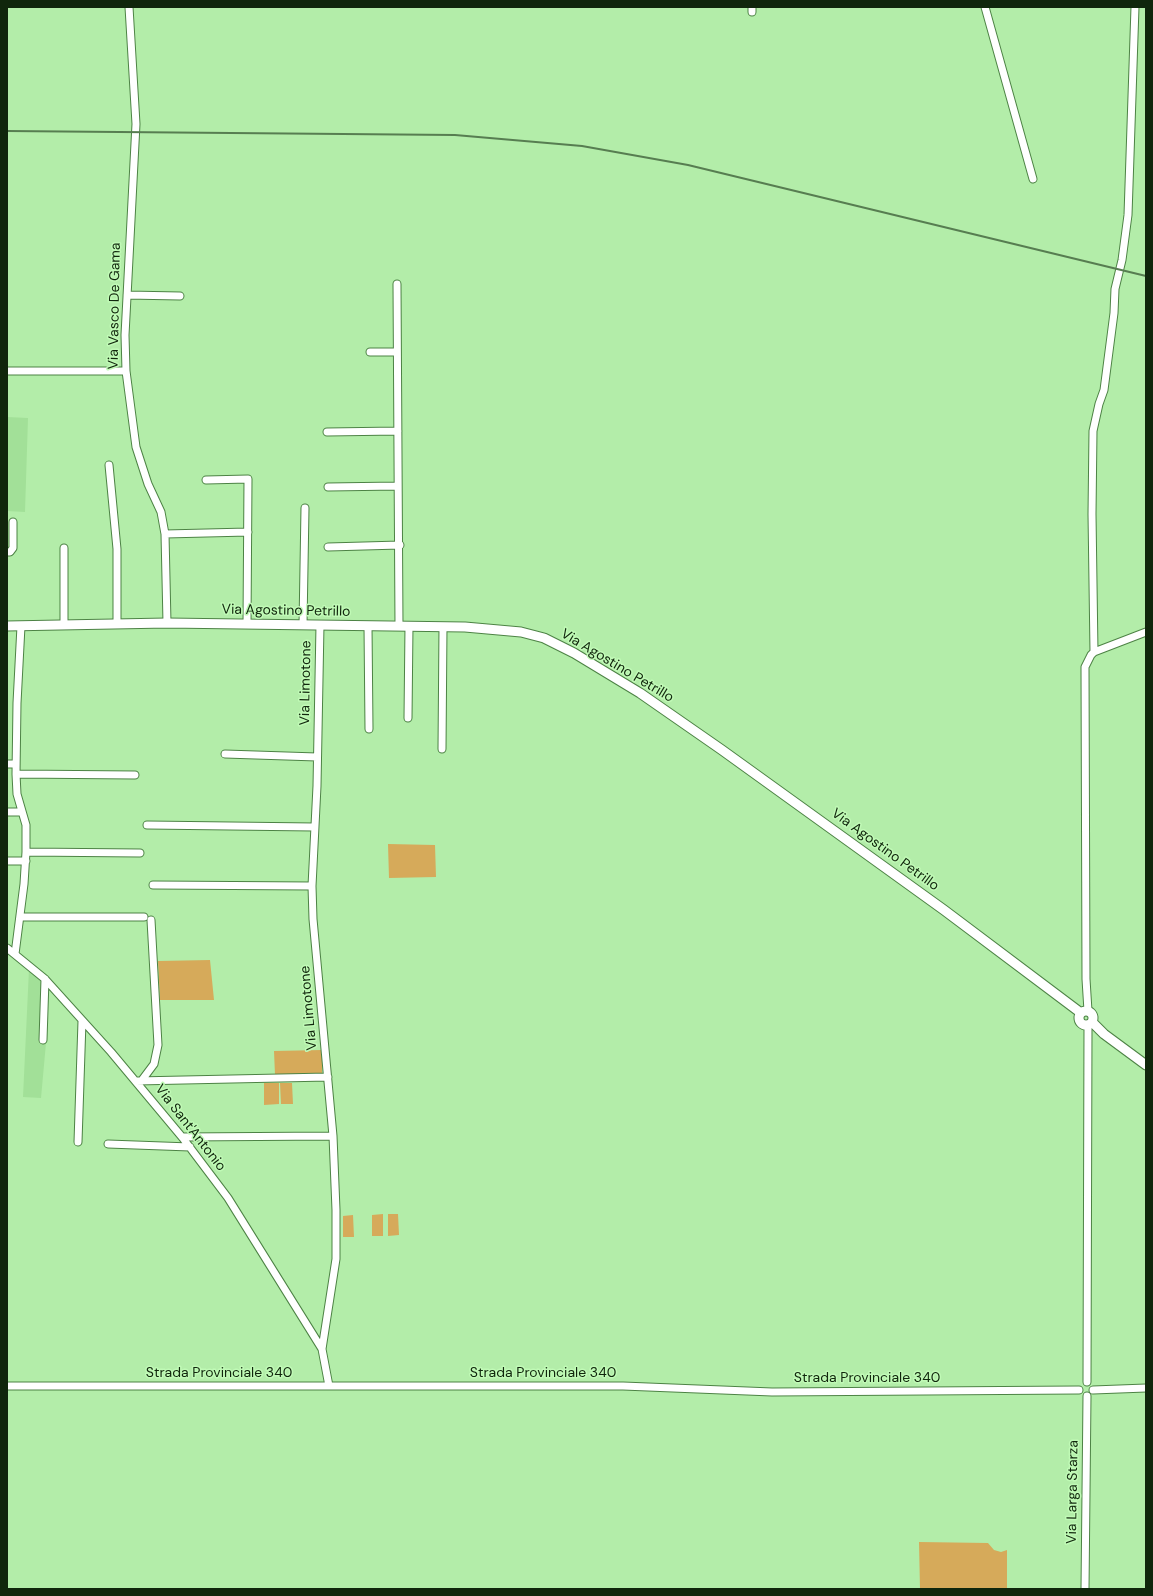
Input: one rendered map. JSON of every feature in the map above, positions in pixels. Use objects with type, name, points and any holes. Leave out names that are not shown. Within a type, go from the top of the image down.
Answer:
[{"type":"street","name":"Via Vasco De Gama","points":[[128,7],[136,129],[125,335],[126,371],[136,447],[148,484],[161,512],[165,534],[167,623]]},
{"type":"street","points":[[985,7],[1033,179]]},
{"type":"street","points":[[1094,652],[1092,521],[1093,432],[1098,404],[1104,390],[1114,313],[1115,289],[1122,260],[1128,215],[1135,7]]},
{"type":"street","points":[[397,284],[398,486],[400,545],[399,626]]},
{"type":"street","points":[[127,295],[180,296]]},
{"type":"street","points":[[370,352],[397,352]]},
{"type":"street","points":[[7,371],[126,371]]},
{"type":"street","points":[[327,432],[398,431]]},
{"type":"street","points":[[109,465],[116,549],[117,624]]},
{"type":"street","points":[[206,480],[248,479],[248,624]]},
{"type":"street","points":[[328,487],[398,486]]},
{"type":"street","points":[[303,625],[305,508]]},
{"type":"street","points":[[7,552],[10,552],[13,548],[13,522]]},
{"type":"street","points":[[165,534],[248,532]]},
{"type":"street","points":[[328,547],[400,545]]},
{"type":"street","points":[[64,548],[64,624]]},
{"type":"street","name":"Via Agostino Petrillo","points":[[7,626],[167,623],[409,626],[496,629],[521,632],[544,638],[574,653],[640,693],[808,812],[1071,1006],[1084,1012]]},
{"type":"street","name":"Via Limotone","points":[[320,625],[318,758],[312,886],[313,919],[333,1136],[336,1210],[336,1259],[322,1349],[328,1386]]},
{"type":"street","points":[[16,954],[26,861],[26,825],[17,794],[16,774],[17,704],[21,626]]},
{"type":"street","points":[[368,626],[369,729]]},
{"type":"street","points":[[408,718],[409,626]]},
{"type":"street","points":[[442,749],[443,627]]},
{"type":"street","points":[[1146,632],[1094,652],[1090,655],[1085,667],[1086,979],[1084,1012],[1079,1019],[1081,1023],[1090,1024],[1146,1065]]},
{"type":"street","points":[[225,754],[318,758]]},
{"type":"street","points":[[7,764],[16,764]]},
{"type":"street","points":[[16,774],[135,775]]},
{"type":"street","points":[[7,812],[22,812]]},
{"type":"street","points":[[147,825],[314,827]]},
{"type":"street","points":[[26,852],[140,853]]},
{"type":"street","points":[[7,861],[26,861]]},
{"type":"street","points":[[153,885],[312,886]]},
{"type":"street","points":[[20,916],[144,916]]},
{"type":"street","points":[[139,1081],[154,1064],[158,1045],[151,920]]},
{"type":"street","name":"Via Sant'Antonio","points":[[7,948],[46,979],[82,1021],[139,1081],[228,1198],[322,1349]]},
{"type":"street","points":[[43,1040],[46,979]]},
{"type":"street","points":[[1084,1012],[1093,1016],[1090,1024],[1087,1382]]},
{"type":"street","points":[[78,1142],[82,1021]]},
{"type":"street","points":[[139,1081],[328,1077]]},
{"type":"street","points":[[182,1137],[333,1136]]},
{"type":"street","points":[[108,1144],[190,1147]]},
{"type":"street","points":[[1087,1382],[1081,1384],[1079,1390],[1082,1394],[1087,1396],[1091,1394],[1093,1390]]},
{"type":"street","points":[[1087,1382],[1091,1384],[1093,1390]]},
{"type":"street","name":"Strada Provinciale 340","points":[[7,1386],[623,1386],[772,1392],[1079,1390]]},
{"type":"street","points":[[1093,1390],[1146,1388]]},
{"type":"street","name":"Via Larga Starza","points":[[1085,1589],[1087,1396]]},
{"type":"shaded area","points":[[7,417],[28,418],[25,512],[7,511]]},
{"type":"shaded area","points":[[388,844],[435,845],[436,877],[389,878]]},
{"type":"shaded area","points":[[210,960],[214,1000],[160,1000],[158,961]]},
{"type":"shaded area","points":[[29,969],[42,981],[41,1043],[46,1043],[41,1098],[23,1097]]},
{"type":"shaded area","points":[[322,1050],[322,1074],[275,1075],[274,1051]]},
{"type":"shaded area","points":[[264,1083],[279,1083],[279,1104],[264,1105]]},
{"type":"shaded area","points":[[280,1083],[292,1083],[293,1104],[281,1104]]},
{"type":"shaded area","points":[[383,1214],[383,1236],[372,1236],[372,1215]]},
{"type":"shaded area","points":[[388,1214],[398,1214],[399,1235],[388,1236]]},
{"type":"shaded area","points":[[353,1215],[354,1237],[343,1237],[343,1216]]},
{"type":"shaded area","points":[[919,1542],[988,1543],[994,1550],[1001,1552],[1007,1550],[1007,1589],[920,1589]]},
{"type":"railway","points":[[7,131],[455,135],[582,146],[688,165],[1146,276]]}]
